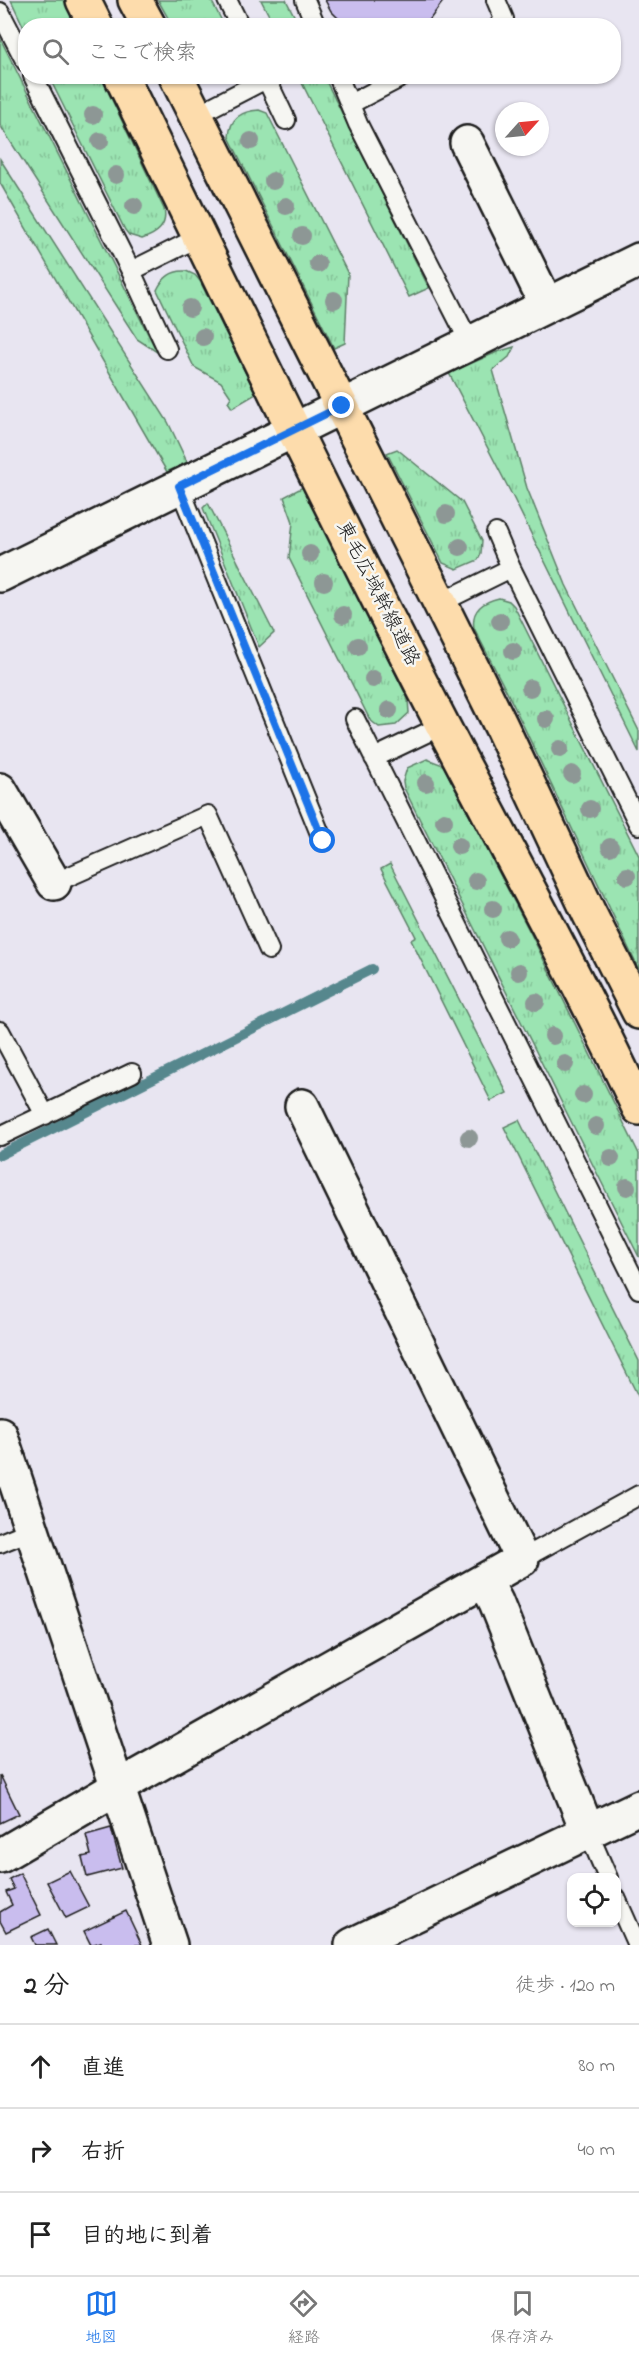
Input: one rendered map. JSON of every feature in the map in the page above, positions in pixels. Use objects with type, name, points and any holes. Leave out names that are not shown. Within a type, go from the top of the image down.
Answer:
[{"type":"highway","points":[[83,0],[92,18]]},
{"type":"highway","points":[[135,0],[145,18]]},
{"type":"highway","name":"東毛広域幹線道路","points":[[125,84],[294,429],[443,725],[542,911],[639,1108]]},
{"type":"highway","points":[[180,84],[501,726],[589,913],[639,1012]]},
{"type":"street","points":[[467,143],[547,305]]},
{"type":"street","points":[[0,575],[639,260]]},
{"type":"street","points":[[0,790],[54,883]]},
{"type":"street","points":[[0,1856],[117,1787],[522,1559],[302,1106]]},
{"type":"street","points":[[0,1434],[170,1945]]},
{"type":"street","points":[[485,1581],[496,1602],[588,1832]]},
{"type":"street","points":[[352,1945],[639,1807]]},
{"type":"lane","points":[[227,0],[236,18]]},
{"type":"lane","points":[[305,0],[313,18]]},
{"type":"lane","points":[[496,0],[504,18]]},
{"type":"lane","points":[[0,12],[18,47]]},
{"type":"lane","points":[[37,84],[167,350]]},
{"type":"lane","points":[[196,115],[255,84]]},
{"type":"lane","points":[[269,84],[286,120]]},
{"type":"lane","points":[[341,84],[470,343]]},
{"type":"lane","points":[[350,104],[389,84]]},
{"type":"lane","points":[[130,271],[199,237]]},
{"type":"lane","points":[[179,486],[323,841]]},
{"type":"lane","points":[[496,533],[511,568],[639,825]]},
{"type":"lane","points":[[440,603],[511,568]]},
{"type":"lane","points":[[355,719],[639,1289]]},
{"type":"lane","points":[[374,758],[443,725]]},
{"type":"lane","points":[[54,883],[208,815],[269,950]]},
{"type":"lane","points":[[0,1031],[45,1115]]},
{"type":"lane","points":[[0,1136],[132,1073]]},
{"type":"lane","points":[[522,1559],[639,1495]]},
{"type":"lane","points":[[0,1543],[32,1530]]},
{"type":"lane","points":[[588,1832],[606,1873]]},
{"type":"lane","points":[[621,1909],[637,1945]]},
{"type":"green space","points":[[11,0],[64,0],[73,18],[19,18]]},
{"type":"green space","points":[[158,0],[211,0],[220,18],[168,18]]},
{"type":"green space","points":[[261,0],[286,0],[295,18],[270,18]]},
{"type":"green space","points":[[0,38],[18,74],[18,84],[23,84],[157,352],[137,339],[0,125]]},
{"type":"green space","points":[[52,84],[104,84],[165,215],[163,225],[157,232],[142,239],[129,235]]},
{"type":"green space","points":[[302,84],[327,84],[429,288],[409,297]]},
{"type":"green space","points":[[259,110],[267,113],[348,274],[345,343],[334,348],[229,137],[234,120],[247,112]]},
{"type":"green space","points":[[0,159],[168,422],[187,462],[167,472],[0,183]]},
{"type":"green space","points":[[186,271],[195,275],[200,281],[256,394],[232,408],[228,402],[231,397],[221,382],[194,367],[157,290],[168,275]]},
{"type":"green space","points":[[514,347],[509,357],[493,370],[527,488],[566,585],[639,731],[639,752],[449,373]]},
{"type":"green space","points":[[397,449],[462,502],[482,541],[478,560],[457,569],[443,563],[387,453]]},
{"type":"green space","points":[[303,487],[408,699],[409,713],[396,725],[379,727],[370,720],[289,558],[293,522],[284,497]]},
{"type":"green space","points":[[208,503],[274,633],[259,647],[203,508]]},
{"type":"green space","points":[[499,598],[509,601],[514,606],[639,856],[639,970],[513,704],[474,628],[474,616],[479,608]]},
{"type":"green space","points":[[427,759],[443,765],[531,934],[639,1154],[639,1257],[404,788],[403,781],[407,768]]},
{"type":"green space","points":[[390,864],[507,1093],[491,1101],[411,940],[416,937],[381,869]]},
{"type":"green space","points":[[519,1120],[639,1361],[639,1398],[504,1127]]},
{"type":"building","points":[[325,0],[444,0],[431,18],[338,18]]},
{"type":"building","points":[[0,1775],[19,1814],[0,1823]]},
{"type":"building","points":[[111,1828],[122,1868],[87,1877],[82,1857],[91,1855],[86,1835]]},
{"type":"building","points":[[70,1871],[89,1907],[66,1918],[47,1882]]},
{"type":"building","points":[[20,1873],[41,1915],[6,1932],[0,1921],[0,1912],[12,1905],[6,1892],[14,1889],[9,1879]]},
{"type":"building","points":[[126,1911],[142,1945],[102,1945],[101,1942],[91,1945],[84,1931]]},
{"type":"building","points":[[48,1929],[56,1945],[35,1945],[31,1937]]},
{"type":"waterway","points":[[0,1155],[372,969]]},
{"type":"route","points":[[323,841],[179,486],[342,406]]}]
